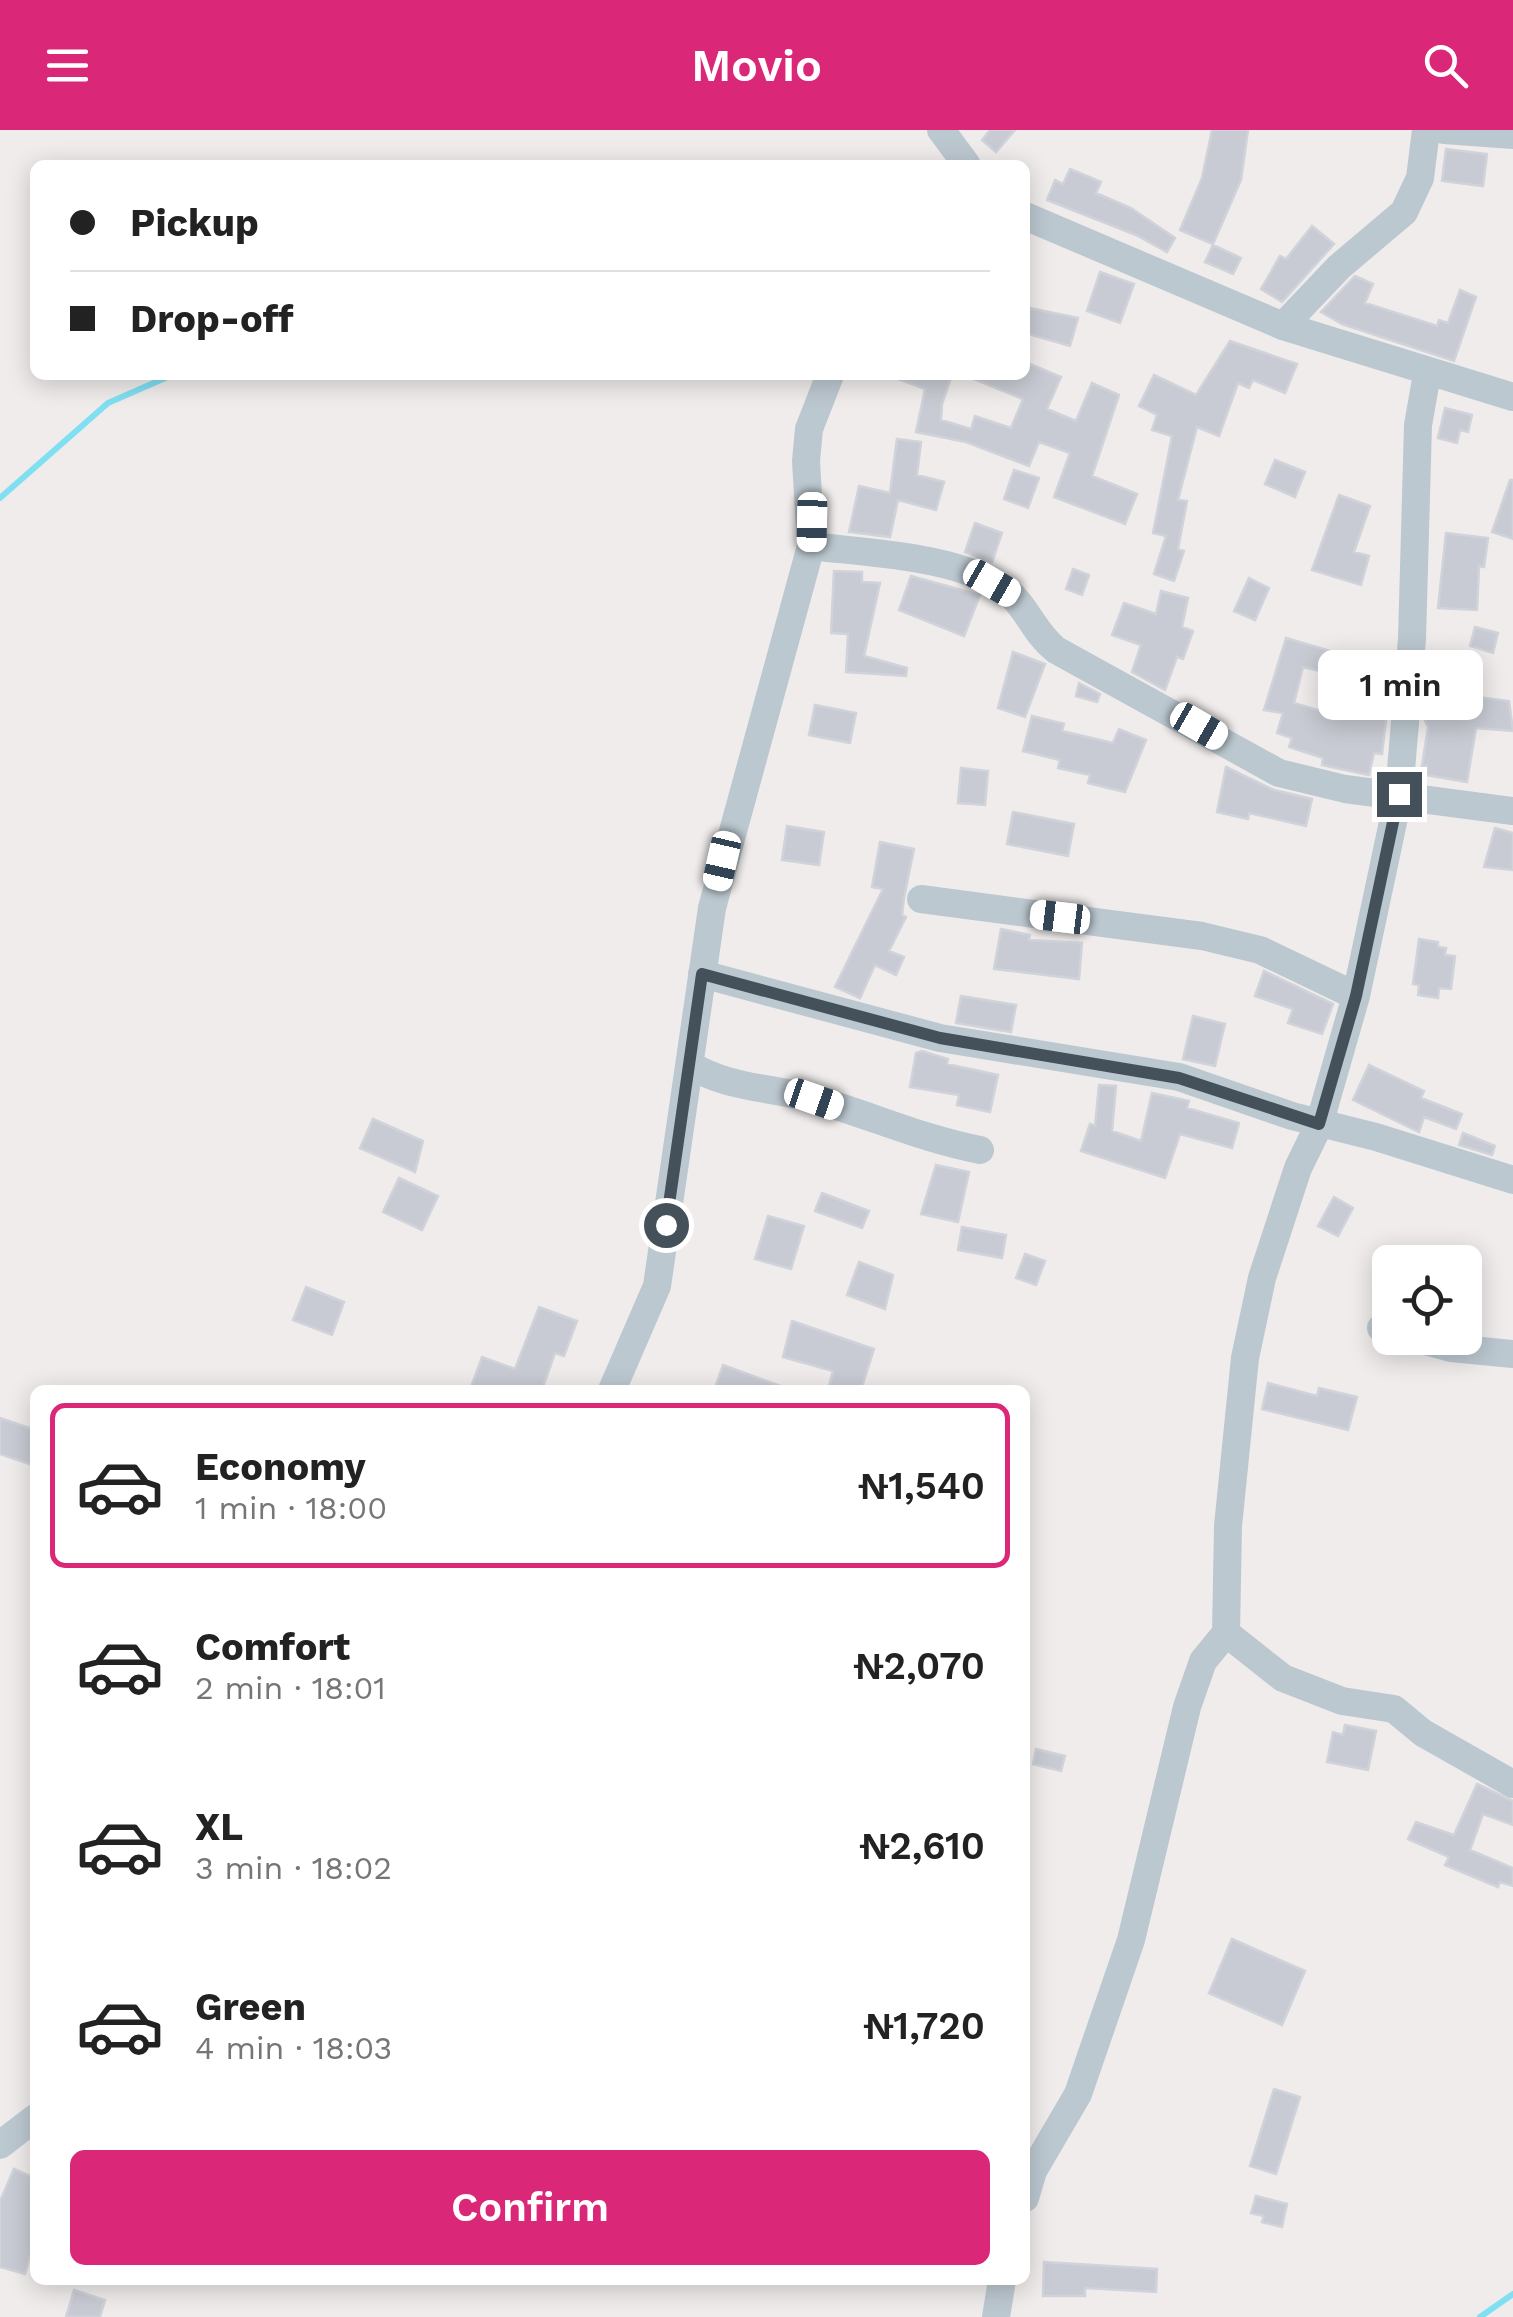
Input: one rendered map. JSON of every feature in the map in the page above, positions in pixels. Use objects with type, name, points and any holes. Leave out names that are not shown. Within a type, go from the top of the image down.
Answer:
[{"type":"street","points":[[941,130],[963,160]]},
{"type":"street","points":[[1283,326],[1339,267],[1404,212],[1420,178],[1426,130]]},
{"type":"street","points":[[1444,130],[1513,136]]},
{"type":"street","points":[[1030,218],[1283,326],[1427,374],[1513,397]]},
{"type":"street","points":[[1030,2181],[1078,2094],[1131,1940],[1187,1707],[1203,1661],[1226,1633],[1228,1526],[1245,1358],[1262,1278],[1298,1168],[1319,1124],[1356,996],[1399,794],[1410,673],[1418,425],[1427,374]]},
{"type":"street","points":[[614,1385],[658,1286],[722,861],[776,686],[811,546],[806,461],[809,429],[828,380]]},
{"type":"street","points":[[811,546],[919,560],[992,583],[1009,593],[1037,635],[1056,650],[1279,773],[1345,789],[1513,811]]},
{"type":"street","points":[[921,900],[1202,936],[1260,950],[1356,996]]},
{"type":"street","points":[[702,974],[940,1038],[1179,1078],[1319,1124],[1376,1137],[1458,1166],[1513,1180]]},
{"type":"street","points":[[690,1065],[730,1084],[814,1099],[934,1141],[980,1150]]},
{"type":"street","points":[[1482,1351],[1513,1354]]},
{"type":"street","points":[[1226,1633],[1283,1678],[1342,1701],[1394,1710],[1422,1733],[1513,1784]]},
{"type":"street","points":[[0,2145],[30,2122]]},
{"type":"street","points":[[996,2317],[1001,2285]]},
{"type":"building","points":[[990,130],[1015,130],[996,152],[982,140]]},
{"type":"building","points":[[1212,130],[1248,130],[1241,180],[1213,244],[1180,230],[1202,178]]},
{"type":"building","points":[[1446,149],[1487,154],[1483,186],[1442,181]]},
{"type":"building","points":[[1070,169],[1101,182],[1096,193],[1131,208],[1175,238],[1167,252],[1136,235],[1047,200],[1055,180],[1063,184]]},
{"type":"building","points":[[1312,226],[1334,244],[1282,302],[1261,289],[1280,256],[1286,259]]},
{"type":"building","points":[[1213,245],[1241,258],[1233,274],[1205,262]]},
{"type":"building","points":[[1100,272],[1134,284],[1120,323],[1087,311]]},
{"type":"building","points":[[1355,276],[1373,284],[1365,303],[1437,326],[1439,320],[1448,323],[1460,290],[1476,297],[1454,361],[1342,324],[1321,312]]},
{"type":"building","points":[[1030,308],[1078,318],[1070,346],[1030,334]]},
{"type":"building","points":[[1230,341],[1297,364],[1285,393],[1253,380],[1249,388],[1238,383],[1219,436],[1197,427],[1178,500],[1187,501],[1178,549],[1184,551],[1174,581],[1154,574],[1166,536],[1153,533],[1172,436],[1152,430],[1157,415],[1139,406],[1154,375],[1196,395]]},
{"type":"building","points":[[1030,364],[1061,377],[1047,409],[1076,421],[1092,383],[1119,395],[1092,476],[1137,494],[1125,524],[1054,497],[1070,453],[1039,442],[1029,466],[966,442],[916,432],[925,389],[901,380],[950,380],[941,420],[971,429],[975,416],[1011,428],[1023,399],[976,380],[1030,380]]},
{"type":"building","points":[[1445,408],[1472,415],[1468,432],[1460,430],[1457,443],[1438,438]]},
{"type":"building","points":[[897,439],[921,442],[917,475],[944,482],[936,510],[898,500],[890,537],[849,532],[859,486],[890,493]]},
{"type":"building","points":[[1275,460],[1305,472],[1295,497],[1265,484]]},
{"type":"building","points":[[1014,470],[1039,478],[1028,508],[1004,499]]},
{"type":"building","points":[[1513,480],[1513,539],[1492,532]]},
{"type":"building","points":[[1339,495],[1370,506],[1354,552],[1369,556],[1361,585],[1312,570]]},
{"type":"building","points":[[975,523],[1002,533],[992,562],[965,552]]},
{"type":"building","points":[[1446,533],[1488,538],[1484,567],[1479,566],[1477,610],[1438,608]]},
{"type":"building","points":[[1073,569],[1089,575],[1082,595],[1066,589]]},
{"type":"building","points":[[834,571],[862,572],[862,582],[880,583],[864,656],[907,668],[906,676],[846,672],[848,634],[831,633]]},
{"type":"building","points":[[911,576],[980,595],[964,636],[899,610]]},
{"type":"building","points":[[1249,578],[1269,588],[1255,620],[1234,611]]},
{"type":"building","points":[[1161,591],[1188,598],[1182,627],[1193,631],[1183,659],[1177,657],[1165,690],[1132,672],[1141,645],[1112,635],[1124,603],[1156,614]]},
{"type":"building","points":[[1475,627],[1498,633],[1493,653],[1470,646]]},
{"type":"building","points":[[1286,638],[1351,657],[1344,677],[1303,667],[1294,703],[1337,716],[1338,710],[1343,711],[1353,668],[1391,676],[1382,754],[1374,753],[1369,775],[1322,765],[1323,758],[1289,747],[1292,738],[1277,733],[1283,713],[1264,710]]},
{"type":"building","points":[[1013,652],[1045,664],[1025,717],[998,708]]},
{"type":"building","points":[[1427,675],[1441,678],[1439,692],[1509,701],[1513,731],[1476,728],[1467,782],[1426,775],[1427,766],[1422,766],[1428,727],[1423,716]]},
{"type":"building","points":[[1079,683],[1100,694],[1097,702],[1076,696]]},
{"type":"building","points":[[815,705],[856,713],[850,743],[809,735]]},
{"type":"building","points":[[1032,716],[1064,724],[1062,731],[1113,743],[1119,729],[1146,740],[1125,792],[1088,783],[1090,775],[1058,768],[1060,760],[1023,751]]},
{"type":"building","points":[[1226,767],[1274,790],[1312,799],[1306,826],[1249,813],[1248,819],[1217,812]]},
{"type":"building","points":[[961,768],[988,771],[985,805],[958,803]]},
{"type":"building","points":[[1013,812],[1074,824],[1068,856],[1007,844]]},
{"type":"building","points":[[787,826],[824,832],[819,865],[782,860]]},
{"type":"building","points":[[1495,828],[1513,833],[1513,870],[1484,867]]},
{"type":"building","points":[[880,842],[914,849],[902,915],[906,917],[889,951],[904,957],[896,975],[875,965],[860,998],[835,987],[883,889],[872,887]]},
{"type":"building","points":[[1001,929],[1030,935],[1029,940],[1082,943],[1079,979],[994,969]]},
{"type":"building","points":[[1419,939],[1438,942],[1438,947],[1446,948],[1445,955],[1455,956],[1451,989],[1439,988],[1438,998],[1418,995],[1419,985],[1413,984]]},
{"type":"building","points":[[1264,971],[1333,1004],[1322,1034],[1288,1023],[1293,1009],[1255,996]]},
{"type":"building","points":[[961,996],[1016,1005],[1011,1032],[956,1023]]},
{"type":"building","points":[[1193,1016],[1225,1024],[1215,1066],[1183,1059]]},
{"type":"building","points":[[922,1051],[948,1059],[947,1064],[998,1075],[990,1112],[957,1105],[959,1095],[910,1087],[916,1053]]},
{"type":"building","points":[[1369,1065],[1424,1091],[1421,1098],[1462,1114],[1456,1129],[1424,1117],[1419,1132],[1353,1100]]},
{"type":"building","points":[[1099,1085],[1116,1086],[1112,1131],[1141,1141],[1152,1093],[1189,1101],[1187,1108],[1239,1123],[1232,1148],[1180,1134],[1165,1178],[1081,1151],[1090,1124],[1095,1126]]},
{"type":"building","points":[[373,1119],[423,1141],[415,1172],[360,1148]]},
{"type":"building","points":[[1463,1133],[1495,1146],[1492,1155],[1459,1145]]},
{"type":"building","points":[[936,1165],[969,1172],[958,1222],[921,1214]]},
{"type":"building","points":[[399,1178],[438,1196],[422,1230],[383,1212]]},
{"type":"building","points":[[822,1193],[869,1211],[862,1228],[815,1211]]},
{"type":"building","points":[[1334,1197],[1353,1208],[1338,1236],[1318,1226]]},
{"type":"building","points":[[768,1216],[804,1226],[791,1269],[755,1259]]},
{"type":"building","points":[[962,1227],[1006,1235],[1002,1258],[958,1250]]},
{"type":"building","points":[[1025,1254],[1045,1261],[1036,1285],[1016,1278]]},
{"type":"building","points":[[859,1262],[893,1275],[885,1309],[847,1295]]},
{"type":"building","points":[[306,1287],[344,1302],[332,1335],[293,1320]]},
{"type":"building","points":[[539,1307],[577,1321],[564,1356],[555,1353],[544,1385],[472,1385],[482,1357],[515,1369]]},
{"type":"building","points":[[792,1321],[874,1349],[863,1385],[829,1385],[833,1371],[783,1357]]},
{"type":"building","points":[[723,1365],[778,1385],[716,1385]]},
{"type":"building","points":[[1268,1383],[1317,1396],[1319,1388],[1357,1397],[1348,1430],[1262,1409]]},
{"type":"building","points":[[0,1418],[30,1428],[30,1464],[0,1454]]},
{"type":"building","points":[[1345,1725],[1376,1731],[1368,1770],[1327,1762],[1333,1732],[1343,1735]]},
{"type":"building","points":[[1036,1749],[1065,1756],[1061,1771],[1033,1764]]},
{"type":"building","points":[[1477,1784],[1513,1801],[1513,1825],[1483,1814],[1470,1850],[1513,1868],[1513,1886],[1500,1882],[1498,1887],[1445,1865],[1449,1857],[1408,1839],[1416,1822],[1454,1835]]},
{"type":"building","points":[[1232,1939],[1305,1971],[1282,2025],[1209,1993]]},
{"type":"building","points":[[1274,2089],[1300,2097],[1276,2174],[1250,2166]]},
{"type":"building","points":[[14,2169],[30,2176],[30,2256],[25,2274],[0,2267],[0,2201]]},
{"type":"building","points":[[1256,2196],[1287,2204],[1282,2227],[1262,2222],[1264,2216],[1251,2213]]},
{"type":"building","points":[[1044,2262],[1157,2269],[1156,2292],[1085,2288],[1085,2296],[1043,2296]]},
{"type":"building","points":[[74,2290],[105,2300],[100,2317],[66,2317]]},
{"type":"waterway","points":[[0,498],[108,403],[161,380]]},
{"type":"waterway","points":[[1480,2317],[1513,2294]]},
{"type":"route","points":[[666,1225],[702,974],[940,1038],[1019,1055],[1179,1078],[1319,1124],[1356,996],[1399,794]]}]
